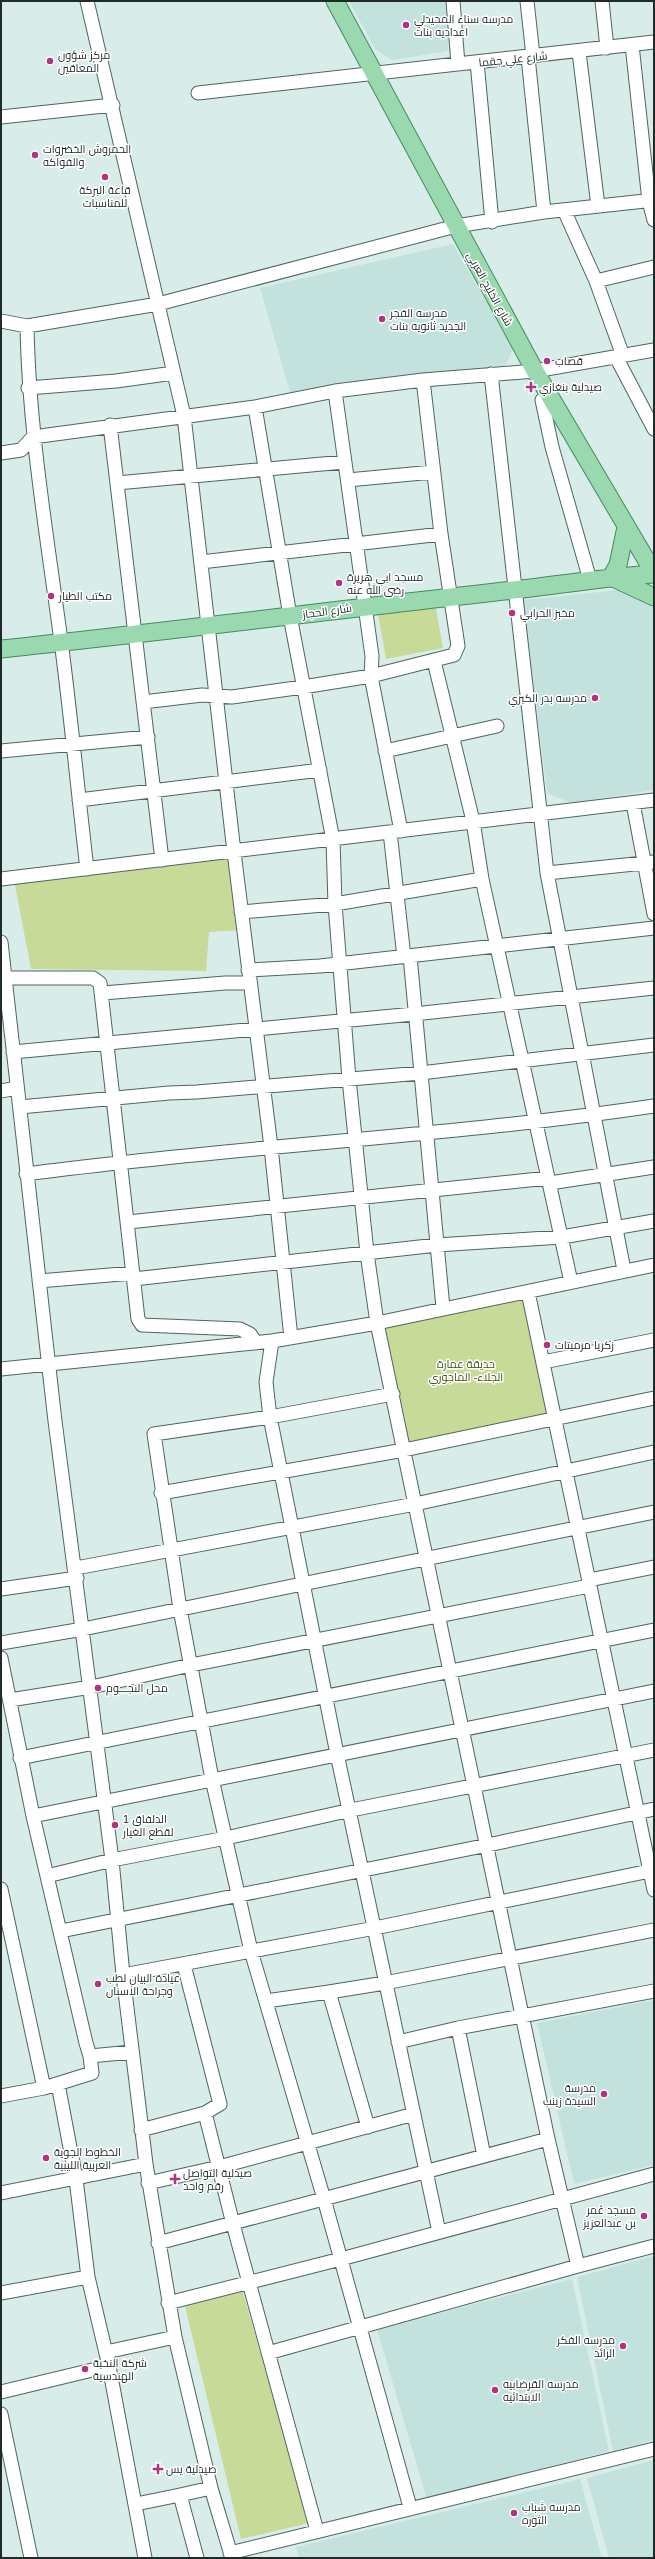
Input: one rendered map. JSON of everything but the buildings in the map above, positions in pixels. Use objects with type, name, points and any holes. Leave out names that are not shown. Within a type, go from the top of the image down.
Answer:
[{"type":"main road","name":"شارع الخليج العربي","points":[[335,1],[372,72],[536,371],[654,573]]},
{"type":"main road","points":[[654,552],[630,533],[618,565],[611,577],[654,597]]},
{"type":"main road","name":"شارع الحجاز","points":[[1,649],[209,626],[363,606],[654,573]]},
{"type":"street","points":[[87,1],[113,105],[184,416],[218,696],[226,782],[255,1030],[271,1147],[276,1207],[291,1338]]},
{"type":"street","points":[[453,1],[458,64]]},
{"type":"street","points":[[527,1],[530,57],[544,212]]},
{"type":"street","points":[[602,1],[607,48]]},
{"type":"street","name":"شارع علي جقما","points":[[198,92],[372,72],[579,52],[654,42]]},
{"type":"street","points":[[632,45],[654,220]]},
{"type":"street","points":[[579,52],[598,206]]},
{"type":"street","points":[[477,62],[492,222]]},
{"type":"street","points":[[1,117],[113,105]]},
{"type":"street","points":[[1,321],[26,326],[158,304],[456,226],[492,222],[544,212],[652,200]]},
{"type":"street","points":[[564,210],[596,281],[620,357],[649,410],[654,429]]},
{"type":"street","points":[[596,281],[654,267]]},
{"type":"street","points":[[26,326],[28,388],[33,437],[62,643],[87,869]]},
{"type":"street","points":[[1,454],[21,450],[33,437],[255,407],[334,391],[423,380],[536,371],[654,350]]},
{"type":"street","points":[[28,388],[116,381],[174,373]]},
{"type":"street","points":[[491,374],[514,590],[547,873],[618,1226],[624,1270]]},
{"type":"street","points":[[143,702],[202,695],[232,697],[303,687],[371,676],[454,655],[458,646],[441,534],[423,380]]},
{"type":"street","points":[[334,391],[348,480],[363,606],[372,663],[371,676],[385,751],[395,832],[397,894],[407,956],[421,1073],[430,1190],[443,1308]]},
{"type":"street","points":[[542,400],[552,446],[590,580]]},
{"type":"street","points":[[255,407],[290,616],[333,840],[335,904],[346,1021],[349,1079],[367,1253],[377,1322],[439,1617],[452,1670],[464,1729],[473,1785],[488,1845],[510,1958],[524,2015],[548,2139],[578,2266]]},
{"type":"street","points":[[110,426],[162,860]]},
{"type":"street","points":[[117,483],[344,462]]},
{"type":"street","points":[[348,480],[433,472]]},
{"type":"street","points":[[201,562],[441,534]]},
{"type":"street","points":[[434,661],[473,820],[482,879],[571,1282]]},
{"type":"street","points":[[385,751],[497,726]]},
{"type":"street","points":[[1,750],[148,738]]},
{"type":"street","points":[[79,800],[154,792],[320,770]]},
{"type":"street","points":[[1,879],[333,840],[539,812],[654,800]]},
{"type":"street","points":[[633,803],[649,862],[654,914]]},
{"type":"street","points":[[547,873],[649,862]]},
{"type":"street","points":[[241,912],[335,904],[482,879]]},
{"type":"street","points":[[103,993],[497,944],[654,928]]},
{"type":"street","points":[[1,942],[48,1364],[105,1800],[123,1975],[148,2183],[175,2337],[212,2488],[231,2555],[410,2507],[654,2449]]},
{"type":"street","points":[[5,978],[93,978],[100,983],[103,993],[106,1045],[121,1161],[138,1319],[142,1325],[240,1329],[250,1334],[256,1343]]},
{"type":"street","points":[[13,1052],[106,1045],[572,998],[654,988]]},
{"type":"street","points":[[20,1107],[421,1073],[654,1045]]},
{"type":"street","points":[[1,1091],[17,1088]]},
{"type":"street","points":[[26,1174],[121,1161],[536,1122],[654,1106]]},
{"type":"street","points":[[128,1222],[430,1190],[607,1175],[654,1167]]},
{"type":"street","points":[[39,1281],[133,1276],[437,1245],[562,1237],[618,1226],[654,1221]]},
{"type":"street","points":[[1,1369],[256,1343],[291,1338],[528,1292],[624,1270],[654,1265]]},
{"type":"street","points":[[528,1292],[615,1699],[637,1812],[652,1871],[654,1890]]},
{"type":"street","points":[[543,1362],[654,1340]]},
{"type":"street","points":[[272,1341],[266,1382],[270,1417],[303,1584],[316,1641],[337,1754],[351,1810],[385,1983],[439,2232]]},
{"type":"street","points":[[393,1394],[270,1417],[154,1434],[161,1493],[180,1609],[212,1778],[251,1951],[306,2144],[324,2199],[358,2326],[410,2507]]},
{"type":"street","points":[[161,1493],[404,1450],[654,1398]]},
{"type":"street","points":[[1,1589],[170,1551],[415,1504],[654,1452]]},
{"type":"street","points":[[1,1643],[83,1629],[427,1560],[654,1512]]},
{"type":"street","points":[[10,1700],[91,1687],[191,1664],[439,1617],[654,1568]]},
{"type":"street","points":[[20,1758],[202,1723],[452,1670],[654,1630]]},
{"type":"street","points":[[1,1658],[20,1758],[90,2056],[92,2073],[44,2088],[1,2096]]},
{"type":"street","points":[[33,1816],[212,1778],[654,1691]]},
{"type":"street","points":[[47,1876],[112,1860],[226,1838],[351,1810],[654,1750]]},
{"type":"street","points":[[61,1931],[488,1845],[654,1809]]},
{"type":"street","points":[[123,1975],[184,1965],[375,1928],[499,1901],[652,1871]]},
{"type":"street","points":[[1,1889],[44,2088]]},
{"type":"street","points":[[266,2001],[385,1983],[654,1930]]},
{"type":"street","points":[[141,2130],[205,2113],[217,2108],[220,2104],[220,2098],[184,1965]]},
{"type":"street","points":[[398,2042],[458,2028],[654,1991]]},
{"type":"street","points":[[329,1992],[368,2127]]},
{"type":"street","points":[[458,2028],[484,2156]]},
{"type":"street","points":[[90,2056],[132,2052]]},
{"type":"street","points":[[58,2084],[76,2179],[88,2277],[109,2366],[145,2558]]},
{"type":"street","points":[[205,2113],[233,2224],[317,2531]]},
{"type":"street","points":[[148,2183],[219,2167],[414,2114]]},
{"type":"street","points":[[158,2243],[548,2139]]},
{"type":"street","points":[[1,2193],[146,2164]]},
{"type":"street","points":[[168,2303],[249,2281],[341,2259],[654,2174]]},
{"type":"street","points":[[268,2353],[358,2326],[654,2246]]},
{"type":"street","points":[[1,2293],[88,2277]]},
{"type":"street","points":[[106,2352],[175,2337]]},
{"type":"street","points":[[1,2392],[109,2366]]},
{"type":"street","points":[[1,2414],[31,2558]]},
{"type":"street","points":[[136,2504],[212,2488]]},
{"type":"street","points":[[180,2495],[197,2558]]},
{"type":"shaded area","name":"مدرسه سناء المحيدلي اعداديه بنات","points":[[349,1],[449,1],[448,51],[392,60],[375,49]]},
{"type":"shaded area","name":"مدرسه الفجر الجديد ثانويه بنات","points":[[453,244],[513,349],[504,369],[292,399],[260,288]]},
{"type":"shaded area","name":"مدرسه بدر الكبري","points":[[628,589],[654,605],[654,790],[571,803],[547,793],[523,600]]},
{"type":"shaded area","name":"مدرسة السيدة زينب","points":[[654,2000],[654,2165],[574,2184],[537,2023]]},
{"type":"shaded area","name":"مدرسه الفكر الرائد","points":[[654,2256],[654,2440],[613,2451],[577,2277]]},
{"type":"shaded area","name":"مدرسه القرضابيه الابتدائيه","points":[[572,2279],[609,2451],[427,2500],[377,2329]]},
{"type":"shaded area","points":[[654,2460],[654,2558],[609,2558],[587,2478]]},
{"type":"shaded area","name":"مدرسه شباب الثوره","points":[[580,2479],[602,2558],[299,2558],[296,2547]]},
{"type":"green space","points":[[435,604],[443,648],[386,659],[378,614]]},
{"type":"green space","points":[[238,856],[243,930],[209,932],[206,971],[31,969],[14,880]]},
{"type":"green space","name":"حديقة عمارة الجلاء- الماجوري","points":[[528,1292],[555,1418],[405,1449],[378,1323]]},
{"type":"green space","points":[[242,2289],[309,2523],[241,2539],[184,2302]]},
{"type":"place","name":"مدرسه سناء المحيدلي اعداديه بنات","points":[[406,25]]},
{"type":"place","name":"مركز شؤون المعاقين","points":[[50,61]]},
{"type":"place","name":"الحمروش الخضروات والفواكه","points":[[35,155]]},
{"type":"place","name":"قاعة البركة للمناسبات","points":[[105,177]]},
{"type":"place","name":"مدرسه الفجر الجديد ثانويه بنات","points":[[382,319]]},
{"type":"place","name":"قصاب","points":[[547,361]]},
{"type":"place","name":"صيدلية بنغازي","points":[[531,387]]},
{"type":"place","name":"مسجد ابي هريرة رضى الله عنه","points":[[339,583]]},
{"type":"place","name":"مكتب الطيار","points":[[51,596]]},
{"type":"place","name":"مخبز الحرابي","points":[[512,613]]},
{"type":"place","name":"مدرسه بدر الكبري","points":[[595,698]]},
{"type":"place","name":"زكريا مرميتات","points":[[547,1345]]},
{"type":"place","name":"محل النجـــوم","points":[[98,1688]]},
{"type":"place","name":"الدلفاق 1 لقطع الغيار","points":[[115,1825]]},
{"type":"place","name":"عيادة البيان لطب وجراحة الاسنان","points":[[98,1984]]},
{"type":"place","name":"مدرسة السيدة زينب","points":[[604,2094]]},
{"type":"place","name":"الخطوط الجوية العربية الليبية","points":[[46,2158]]},
{"type":"place","name":"صيدلية التواصل رقم واحد","points":[[175,2179]]},
{"type":"place","name":"مسجد عُمر بن عبدالعزيز","points":[[644,2216]]},
{"type":"place","name":"مدرسه الفكر الرائد","points":[[623,2346]]},
{"type":"place","name":"شركة النخبة الهندسية","points":[[85,2369]]},
{"type":"place","name":"مدرسه القرضابيه الابتدائيه","points":[[495,2390]]},
{"type":"place","name":"صيدلية يس","points":[[158,2469]]},
{"type":"place","name":"مدرسه شباب الثوره","points":[[514,2513]]}]
